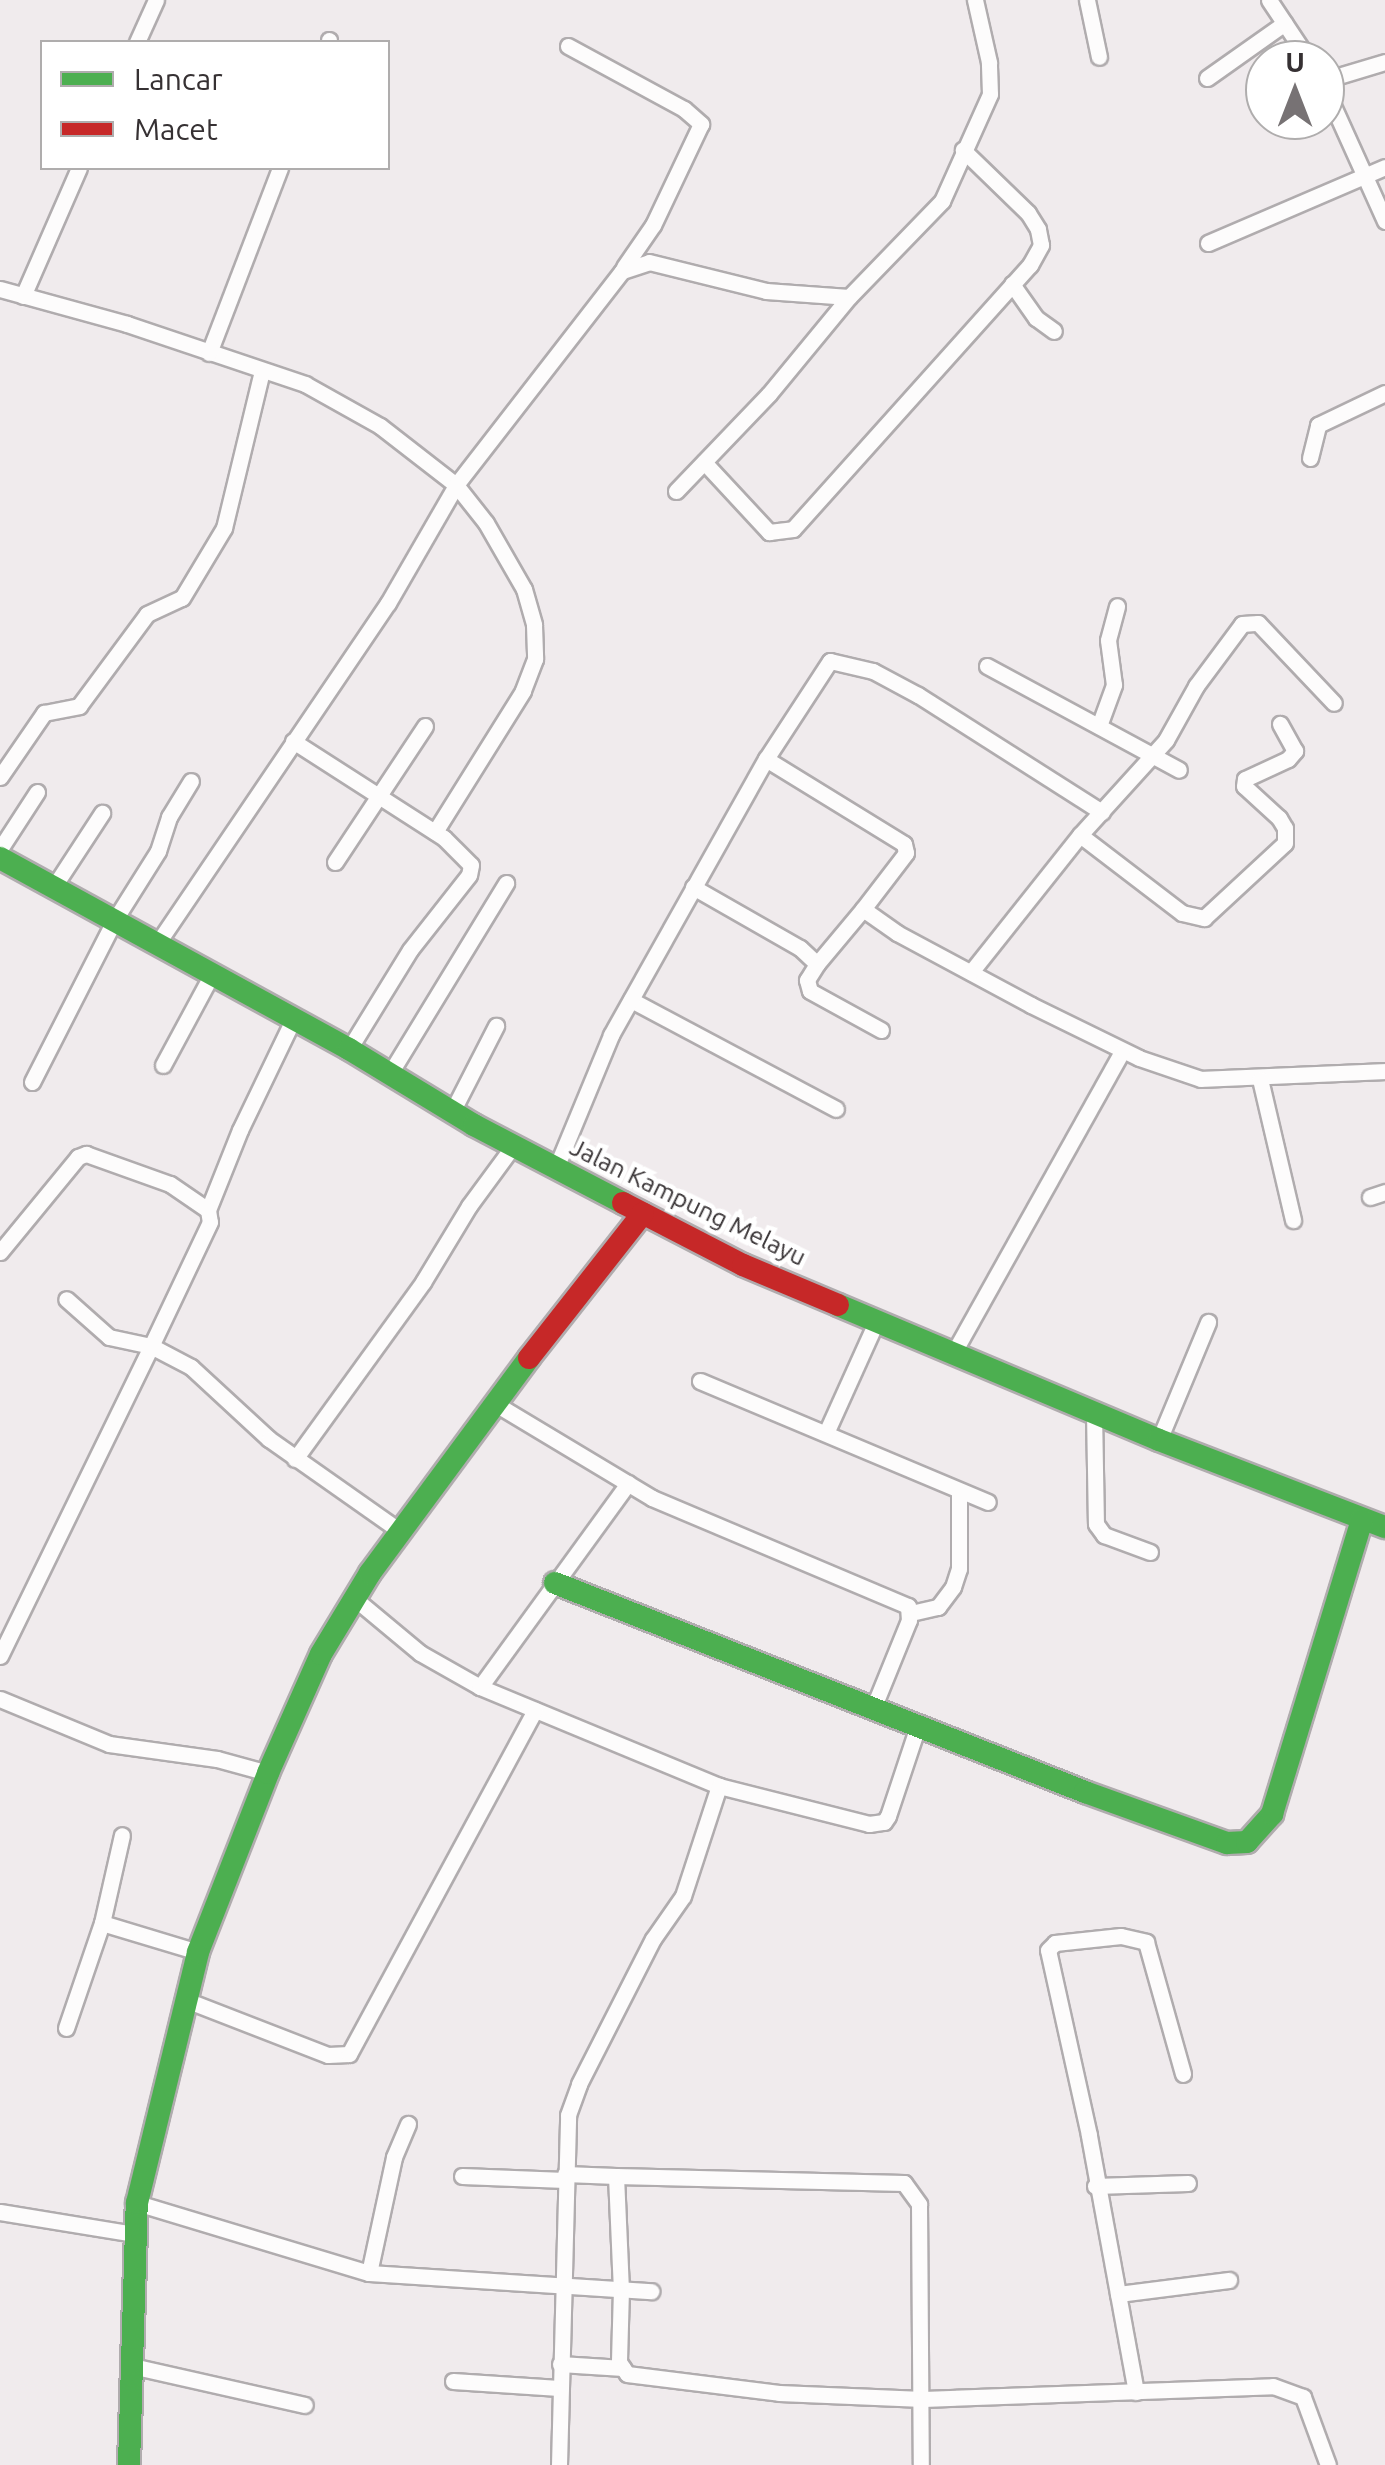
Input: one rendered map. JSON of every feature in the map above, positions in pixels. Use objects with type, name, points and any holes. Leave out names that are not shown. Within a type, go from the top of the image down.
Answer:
[{"type":"street","points":[[138,40],[156,0]]},
{"type":"street","points":[[676,491],[769,394],[849,297],[942,201],[990,94],[989,62],[975,0]]},
{"type":"street","points":[[1087,0],[1100,57]]},
{"type":"street","points":[[1276,2],[1296,40]]},
{"type":"street","points":[[1207,78],[1285,23]]},
{"type":"street","points":[[156,944],[388,603],[456,485],[642,241],[701,124],[684,110],[568,46]]},
{"type":"street","points":[[1345,74],[1385,62]]},
{"type":"street","points":[[1345,133],[1385,221]]},
{"type":"street","points":[[704,462],[769,532],[793,529],[1012,284],[1041,246],[1038,229],[1028,212],[962,150]]},
{"type":"street","points":[[1208,243],[1385,167]]},
{"type":"street","points":[[23,296],[77,170]]},
{"type":"street","points":[[209,352],[279,170]]},
{"type":"street","points":[[642,241],[648,262]]},
{"type":"street","points":[[622,270],[648,262],[766,291],[849,297]]},
{"type":"street","points":[[1012,284],[1036,318],[1054,331]]},
{"type":"street","points":[[0,289],[305,384],[380,426],[456,485],[486,523],[524,589],[534,625],[535,659],[523,691],[434,832]]},
{"type":"street","points":[[0,777],[44,713],[79,706],[147,614],[182,598],[224,528],[262,371]]},
{"type":"street","points":[[1310,458],[1318,425],[1385,393]]},
{"type":"street","points":[[1099,726],[1114,685],[1108,640],[1116,606]]},
{"type":"street","points":[[971,972],[1080,835],[1152,756],[1196,686],[1247,621],[1258,623],[1334,703]]},
{"type":"street","points":[[556,1168],[631,1000],[766,760],[821,668],[830,661],[873,671],[918,695],[1102,812]]},
{"type":"street","points":[[987,666],[1179,770]]},
{"type":"street","points":[[1080,835],[1182,912],[1204,918],[1286,843],[1286,828],[1279,818],[1244,786],[1245,778],[1295,751],[1280,724]]},
{"type":"street","points":[[335,862],[426,726]]},
{"type":"street","points":[[293,741],[380,794],[469,860],[469,875],[410,950],[349,1048]]},
{"type":"street","points":[[766,760],[903,842],[906,852],[807,980],[810,991],[881,1030]]},
{"type":"street","points":[[32,1082],[114,921],[158,850],[169,817],[191,780]]},
{"type":"street","points":[[0,849],[37,792]]},
{"type":"street","points":[[53,888],[102,813]]},
{"type":"street","name":"Jalan Kampung Melayu","points":[[0,858],[349,1048],[513,1146],[743,1265],[1159,1440],[1385,1527]]},
{"type":"street","points":[[389,1075],[506,883]]},
{"type":"street","points":[[693,888],[800,948],[817,964]]},
{"type":"street","points":[[863,908],[897,933],[1122,1051],[1201,1079],[1385,1071]]},
{"type":"street","points":[[163,1064],[212,974]]},
{"type":"street","points":[[631,1000],[836,1110]]},
{"type":"street","points":[[0,1656],[210,1222],[208,1210],[240,1130],[293,1020]]},
{"type":"street","points":[[452,1112],[496,1026]]},
{"type":"street","points":[[954,1352],[1122,1051]]},
{"type":"street","points":[[1260,1079],[1293,1220]]},
{"type":"street","points":[[296,1459],[423,1282],[468,1206],[513,1146]]},
{"type":"street","points":[[0,1252],[78,1157],[86,1154],[170,1184],[208,1210]]},
{"type":"street","points":[[129,2465],[137,2203],[198,1952],[268,1773],[321,1654],[354,1598],[494,1403],[643,1213]]},
{"type":"street","points":[[66,1299],[110,1336],[151,1346],[191,1367],[296,1459],[400,1532]]},
{"type":"street","points":[[826,1433],[877,1320]]},
{"type":"street","points":[[1159,1440],[1208,1322]]},
{"type":"street","points":[[700,1382],[988,1502]]},
{"type":"street","points":[[494,1403],[628,1483],[908,1606],[911,1613],[874,1706]]},
{"type":"street","points":[[1094,1412],[1096,1524],[1104,1534],[1150,1552]]},
{"type":"street","points":[[480,1686],[628,1483]]},
{"type":"street","points":[[911,1613],[938,1606],[954,1587],[958,1569],[959,1491]]},
{"type":"street","points":[[554,1584],[1228,1843],[1247,1842],[1272,1814],[1362,1519]]},
{"type":"street","points":[[354,1598],[420,1653],[535,1710],[719,1786],[878,1824],[888,1816],[918,1726]]},
{"type":"street","points":[[0,1699],[110,1744],[184,1753],[268,1773]]},
{"type":"street","points":[[186,2000],[328,2055],[349,2054],[535,1710]]},
{"type":"street","points":[[559,2465],[568,2115],[579,2084],[653,1940],[683,1896],[719,1786]]},
{"type":"street","points":[[66,2028],[102,1923],[122,1834]]},
{"type":"street","points":[[102,1923],[198,1952]]},
{"type":"street","points":[[1136,2392],[1048,1950],[1054,1943],[1121,1936],[1146,1942],[1183,2074]]},
{"type":"street","points":[[368,2273],[394,2158],[408,2124]]},
{"type":"street","points":[[462,2176],[904,2183],[920,2204],[918,2316],[924,2399],[921,2465]]},
{"type":"street","points":[[616,2176],[621,2290],[618,2362],[627,2374],[779,2393],[924,2399],[1273,2386],[1303,2397],[1328,2465]]},
{"type":"street","points":[[1095,2186],[1188,2183]]},
{"type":"street","points":[[137,2203],[368,2273],[651,2291]]},
{"type":"street","points":[[0,2212],[135,2234]]},
{"type":"street","points":[[1118,2294],[1229,2280]]},
{"type":"street","points":[[560,2364],[623,2368]]},
{"type":"street","points":[[132,2366],[305,2405]]},
{"type":"street","points":[[453,2381],[558,2388]]},
{"type":"traffic: fast","points":[[0,858],[349,1049],[474,1125],[623,1203]]},
{"type":"traffic: fast","points":[[838,1305],[1159,1440],[1385,1527]]},
{"type":"traffic: fast","points":[[129,2465],[137,2203],[198,1952],[268,1773],[321,1654],[370,1573],[529,1358]]},
{"type":"traffic: fast","points":[[555,1583],[1085,1792],[1227,1843],[1247,1842],[1272,1814],[1362,1519]]},
{"type":"traffic: jam","points":[[623,1203],[743,1265],[838,1305]]},
{"type":"traffic: jam","points":[[529,1358],[643,1213]]}]
